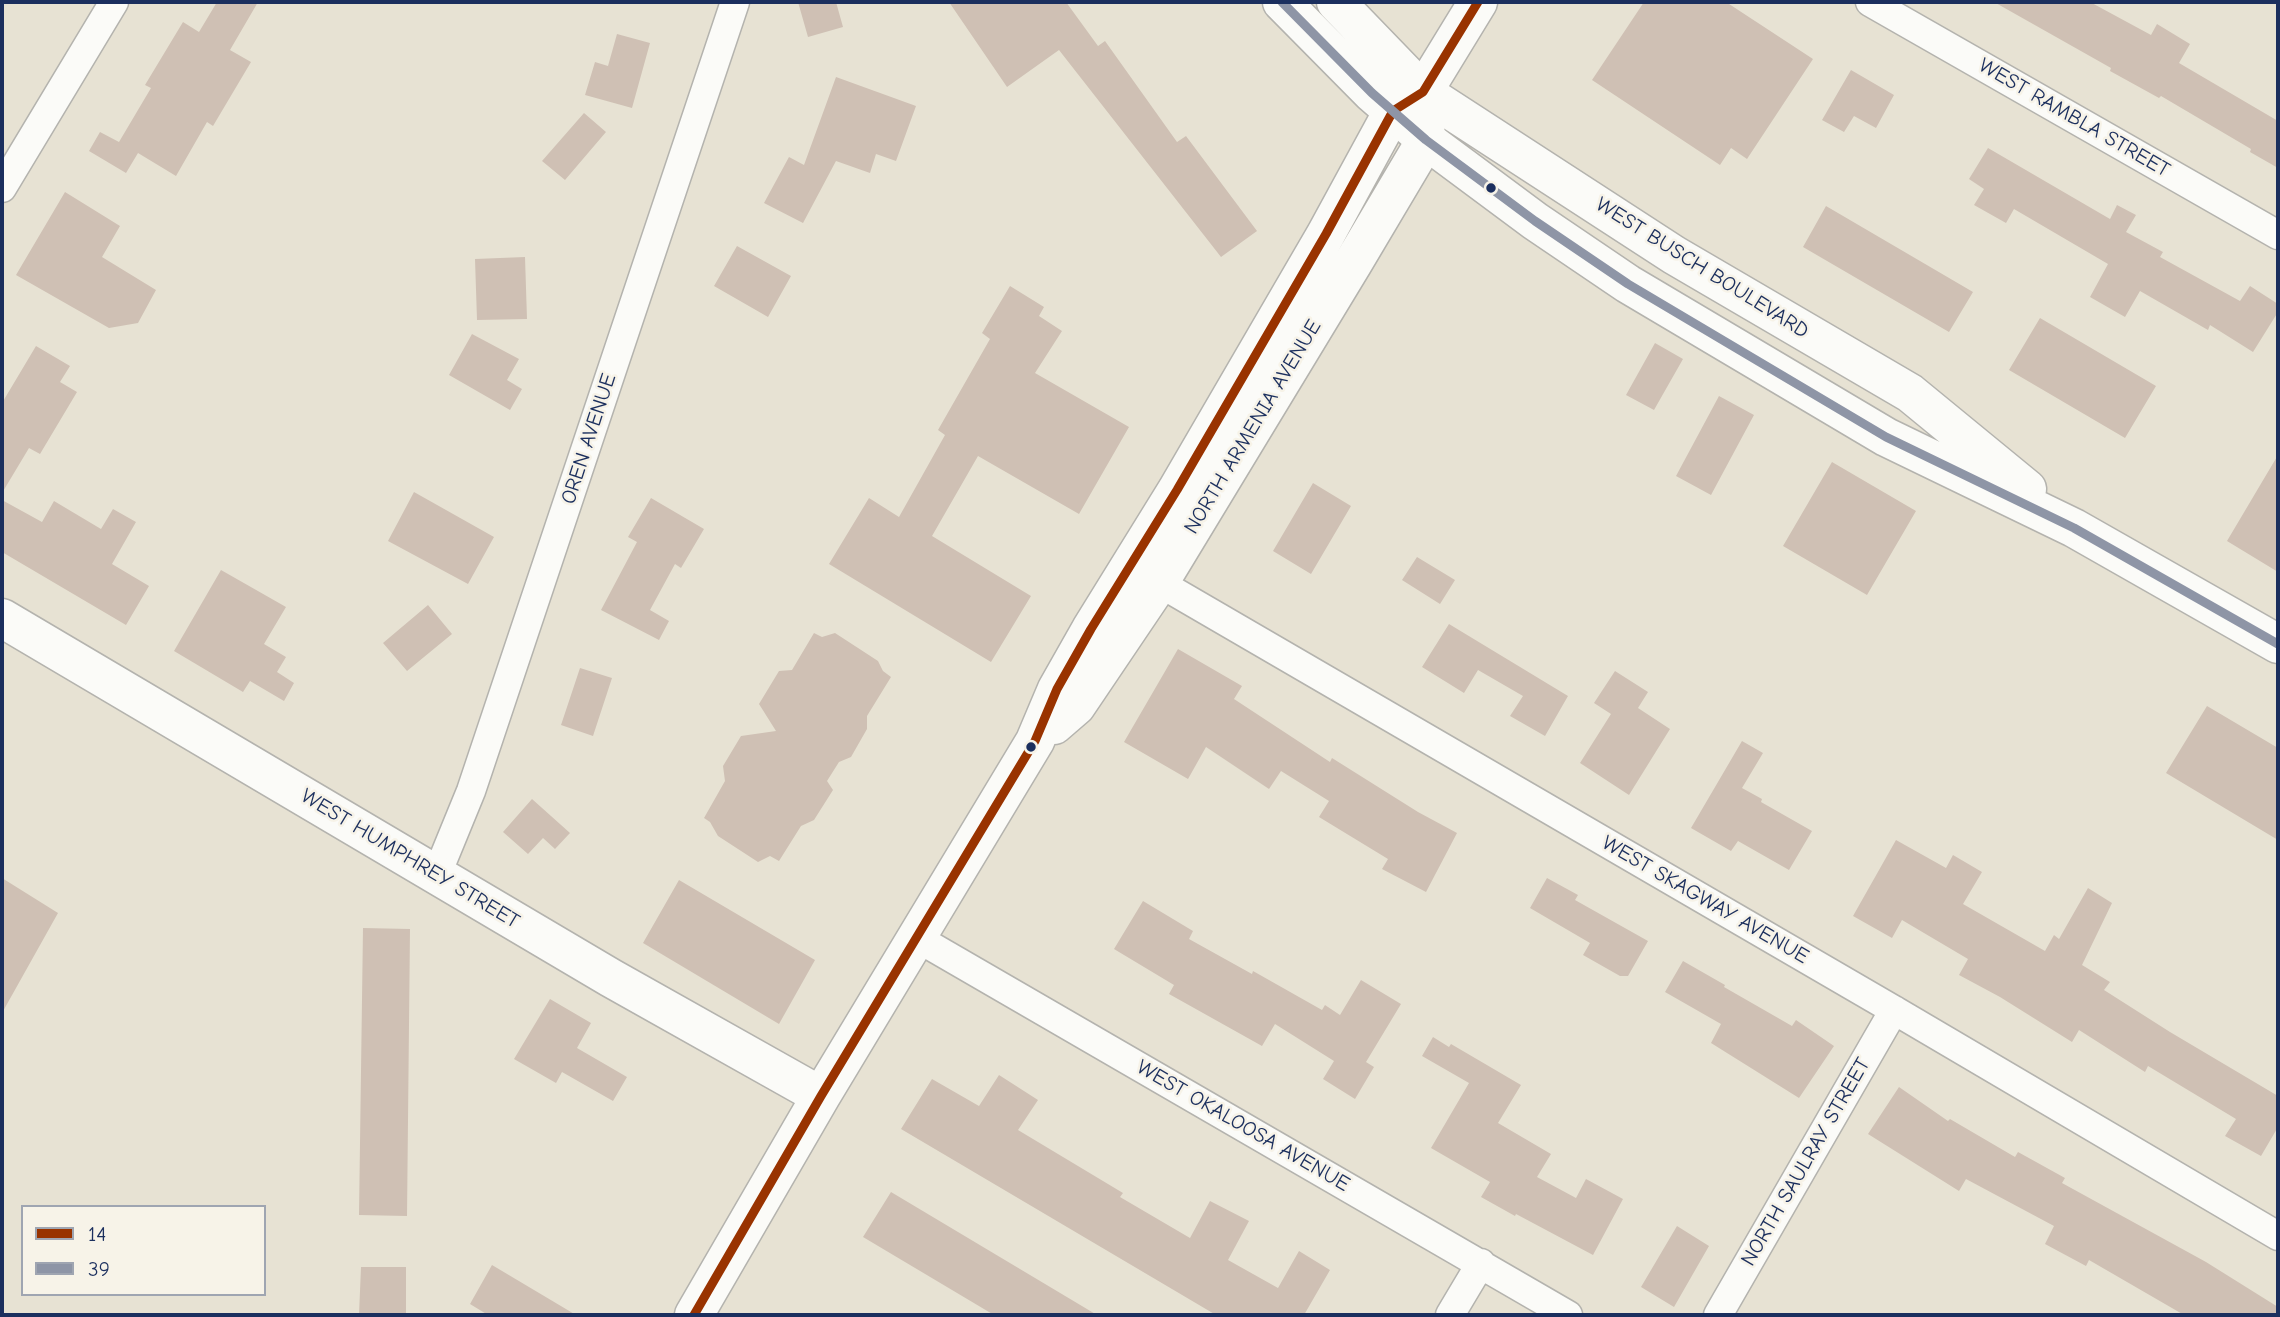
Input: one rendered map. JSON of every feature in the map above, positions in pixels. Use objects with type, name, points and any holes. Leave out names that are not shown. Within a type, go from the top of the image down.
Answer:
[{"type":"main road","name":"WEST BUSCH BOULEVARD","points":[[1282,2],[1408,102],[1910,393],[2074,528]]},
{"type":"main road","name":"WEST BUSCH BOULEVARD","points":[[1336,2],[1408,102]]},
{"type":"main road","name":"NORTH ARMENIA AVENUE","points":[[1144,574],[1177,490],[1326,234],[1408,102],[1478,2]]},
{"type":"main road","points":[[1408,102],[1426,140]]},
{"type":"main road","name":"WEST BUSCH BOULEVARD","points":[[1426,140],[1535,221],[1628,284],[1886,437],[2074,528],[2278,644]]},
{"type":"main road","name":"NORTH ARMENIA AVENUE","points":[[694,1315],[821,1096],[1035,741],[1057,689],[1144,574],[1426,140]]},
{"type":"main road","name":"WEST HUMPHREY STREET","points":[[2,618],[611,978],[821,1096]]},
{"type":"street","points":[[2,188],[114,2]]},
{"type":"street","name":"OREN AVENUE","points":[[437,874],[471,791],[735,2]]},
{"type":"street","name":"WEST RAMBLA STREET","points":[[1870,2],[2278,235]]},
{"type":"street","name":"WEST SKAGWAY AVENUE","points":[[1144,574],[2278,1236]]},
{"type":"street","name":"WEST OKALOOSA AVENUE","points":[[917,938],[1568,1315]]},
{"type":"street","name":"NORTH SAULRAY STREET","points":[[1718,1315],[1894,1010]]},
{"type":"street","points":[[1450,1315],[1481,1263]]},
{"type":"building","points":[[217,2],[258,2],[230,50],[251,62],[213,126],[207,122],[176,176],[138,153],[126,173],[89,151],[100,132],[119,142],[151,88],[145,85],[183,22],[199,32]]},
{"type":"building","points":[[798,2],[836,2],[843,27],[808,37]]},
{"type":"building","points":[[949,2],[1066,2],[1098,46],[1105,41],[1177,142],[1186,136],[1257,231],[1221,257],[1059,50],[1007,87]]},
{"type":"building","points":[[1644,2],[1726,2],[1813,59],[1747,159],[1731,148],[1720,165],[1592,80]]},
{"type":"building","points":[[1994,2],[2090,2],[2151,35],[2157,24],[2190,44],[2179,63],[2278,121],[2278,168],[2161,96],[2159,98],[2110,71],[2111,68]]},
{"type":"building","points":[[617,34],[650,43],[632,108],[585,95],[595,62],[608,66]]},
{"type":"building","points":[[1851,70],[1894,95],[1876,128],[1854,116],[1844,132],[1822,120]]},
{"type":"building","points":[[836,77],[916,106],[896,161],[876,154],[870,173],[836,161],[803,223],[764,203],[789,157],[804,165]]},
{"type":"building","points":[[584,113],[606,132],[565,180],[542,161]]},
{"type":"building","points":[[1988,148],[2110,219],[2117,205],[2136,215],[2126,232],[2163,252],[2160,257],[2240,301],[2250,286],[2278,304],[2278,312],[2253,352],[2210,325],[2208,330],[2140,291],[2125,317],[2090,297],[2108,264],[2014,209],[2006,223],[1974,205],[1984,189],[1969,179]]},
{"type":"building","points":[[65,192],[120,226],[102,257],[156,290],[138,323],[109,328],[16,275]]},
{"type":"building","points":[[1826,206],[1973,292],[1949,332],[1803,247]]},
{"type":"building","points":[[737,246],[791,276],[768,317],[714,286]]},
{"type":"building","points":[[525,257],[527,319],[477,320],[475,259]]},
{"type":"building","points":[[1010,286],[1044,307],[1039,316],[1062,331],[1035,373],[1129,427],[1079,514],[978,456],[932,536],[1031,596],[991,662],[829,564],[869,498],[899,517],[945,435],[938,430],[990,339],[982,333]]},
{"type":"building","points":[[2040,318],[2156,386],[2125,438],[2009,370]]},
{"type":"building","points":[[472,334],[519,359],[507,380],[522,389],[510,410],[449,375]]},
{"type":"building","points":[[1655,343],[1683,359],[1654,410],[1626,395]]},
{"type":"building","points":[[36,346],[70,366],[60,382],[77,392],[40,454],[29,448],[2,493],[2,403]]},
{"type":"building","points":[[1719,396],[1754,415],[1711,495],[1676,476]]},
{"type":"building","points":[[2278,455],[2278,572],[2227,541]]},
{"type":"building","points":[[1832,462],[1916,511],[1867,595],[1783,546]]},
{"type":"building","points":[[1313,483],[1351,506],[1311,574],[1273,551]]},
{"type":"building","points":[[414,492],[494,537],[468,584],[388,541]]},
{"type":"building","points":[[651,498],[704,529],[681,568],[675,564],[650,610],[669,621],[659,640],[601,610],[637,542],[628,537]]},
{"type":"building","points":[[2,500],[42,522],[54,501],[101,529],[113,509],[136,522],[112,564],[149,586],[126,625],[2,552]]},
{"type":"building","points":[[1417,557],[1455,580],[1440,604],[1402,580]]},
{"type":"building","points":[[221,570],[286,607],[264,644],[286,657],[277,672],[294,683],[284,701],[250,681],[243,692],[174,651]]},
{"type":"building","points":[[428,605],[452,634],[407,671],[383,643]]},
{"type":"building","points":[[1449,624],[1568,696],[1545,736],[1510,716],[1523,696],[1478,670],[1464,693],[1422,667]]},
{"type":"building","points":[[814,633],[822,637],[835,633],[878,661],[883,671],[891,677],[867,716],[867,729],[851,757],[839,762],[827,781],[833,790],[814,820],[801,826],[779,861],[770,856],[758,862],[718,836],[710,822],[704,818],[725,781],[723,766],[741,736],[776,731],[759,704],[779,671],[792,670]]},
{"type":"building","points":[[1178,649],[1242,686],[1234,699],[1330,762],[1332,758],[1457,833],[1426,892],[1382,869],[1388,859],[1319,817],[1329,801],[1281,771],[1269,789],[1206,747],[1188,779],[1124,742]]},
{"type":"building","points":[[580,668],[612,678],[593,736],[561,725]]},
{"type":"building","points":[[1615,671],[1648,692],[1638,708],[1670,729],[1629,795],[1580,763],[1611,714],[1594,703]]},
{"type":"building","points":[[2207,706],[2278,748],[2278,840],[2166,773]]},
{"type":"building","points":[[1742,741],[1763,753],[1742,788],[1812,831],[1789,870],[1738,841],[1731,851],[1691,828]]},
{"type":"building","points":[[532,799],[570,833],[555,849],[543,838],[528,854],[503,832]]},
{"type":"building","points":[[1896,840],[1946,868],[1953,855],[1982,872],[1963,904],[2045,951],[2054,935],[2059,939],[2088,888],[2112,903],[2082,965],[2110,982],[2104,990],[2278,1096],[2278,1127],[2261,1156],[2225,1136],[2236,1119],[2148,1066],[2145,1072],[2079,1030],[2072,1042],[1959,975],[1968,959],[1902,920],[1892,938],[1853,916]]},
{"type":"building","points":[[2,878],[58,913],[2,1013]]},
{"type":"building","points":[[1547,878],[1578,895],[1575,900],[1648,941],[1628,976],[1620,976],[1583,955],[1590,943],[1530,908]]},
{"type":"building","points":[[679,880],[815,960],[779,1024],[643,943]]},
{"type":"building","points":[[1143,901],[1193,931],[1189,939],[1322,1010],[1325,1005],[1340,1015],[1361,980],[1401,1004],[1366,1062],[1374,1067],[1355,1099],[1323,1079],[1334,1061],[1275,1024],[1262,1046],[1169,994],[1174,985],[1114,949]]},
{"type":"building","points":[[363,928],[410,929],[407,1216],[359,1215]]},
{"type":"building","points":[[1683,961],[1792,1026],[1796,1020],[1834,1046],[1799,1098],[1711,1043],[1721,1024],[1665,992]]},
{"type":"building","points":[[550,999],[591,1023],[577,1048],[627,1077],[613,1101],[562,1072],[556,1083],[514,1059]]},
{"type":"building","points":[[1433,1037],[1449,1047],[1451,1044],[1521,1085],[1498,1123],[1551,1154],[1537,1177],[1576,1198],[1586,1179],[1623,1199],[1593,1255],[1481,1197],[1490,1182],[1431,1148],[1469,1083],[1422,1056]]},
{"type":"building","points":[[999,1075],[1038,1100],[1018,1130],[1123,1193],[1120,1197],[1190,1238],[1210,1201],[1249,1221],[1228,1260],[1278,1288],[1299,1251],[1330,1270],[1304,1315],[1216,1315],[901,1129],[932,1079],[979,1106]]},
{"type":"building","points":[[1899,1087],[1948,1121],[1950,1119],[2015,1157],[2018,1152],[2065,1178],[2062,1183],[2206,1262],[2278,1307],[2278,1315],[2184,1315],[2089,1260],[2086,1266],[2045,1244],[2054,1226],[1966,1179],[1959,1191],[1868,1134]]},
{"type":"building","points":[[891,1192],[1097,1315],[994,1315],[863,1237]]},
{"type":"building","points":[[1677,1226],[1709,1246],[1674,1307],[1641,1287]]},
{"type":"building","points":[[492,1265],[576,1315],[488,1315],[470,1304]]},
{"type":"building","points":[[361,1267],[406,1267],[406,1315],[359,1315]]},
{"type":"transit line","name":"39","points":[[1282,2],[1372,93],[1426,140],[1535,221],[1628,284],[1886,437],[2074,528],[2278,644]]},
{"type":"transit line","name":"14","points":[[694,1315],[821,1096],[1035,741],[1057,689],[1091,629],[1177,490],[1326,234],[1393,111],[1423,92],[1478,2]]}]
